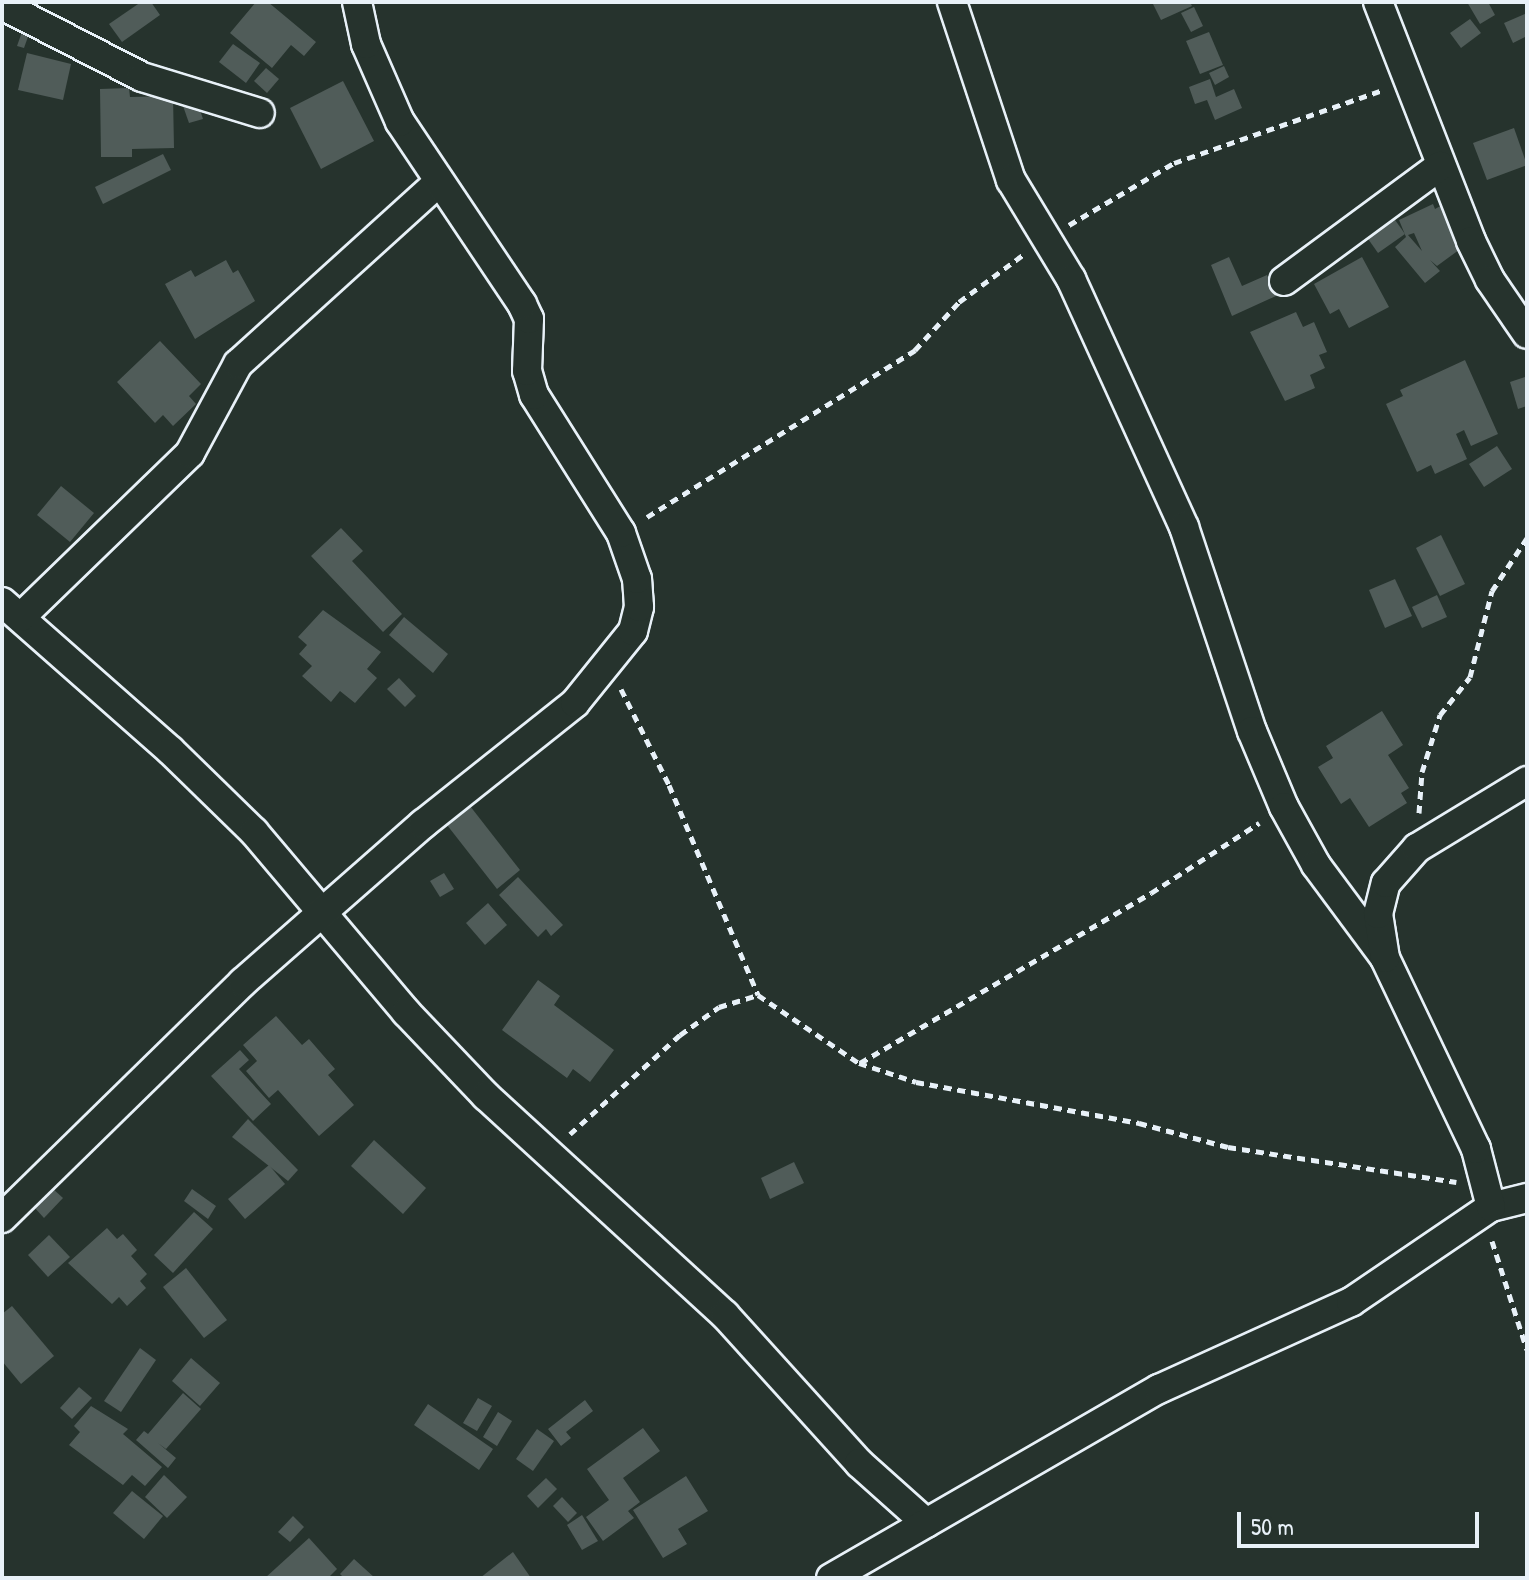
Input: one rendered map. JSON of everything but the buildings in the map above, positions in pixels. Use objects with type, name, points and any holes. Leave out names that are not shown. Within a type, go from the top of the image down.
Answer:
[{"type":"street","points":[[2,1218],[320,914],[575,703],[609,666],[633,631],[639,607],[637,579],[621,533],[534,395],[527,371],[529,319],[400,122],[366,44],[357,2]]},
{"type":"street","points":[[952,2],[1011,180],[1048,238],[1184,527],[1252,731],[1284,807],[1316,865],[1385,958],[1463,1121],[1486,1201]]},
{"type":"street","points":[[1378,2],[1440,166],[1490,280],[1527,334]]},
{"type":"street","points":[[2,5],[142,77],[260,113]]},
{"type":"street","points":[[1284,281],[1440,166]]},
{"type":"street","points":[[439,182],[238,364],[190,453],[11,610],[254,832],[320,914],[486,1096],[725,1315],[859,1463],[926,1523]]},
{"type":"street","points":[[1385,958],[1378,914],[1386,883],[1417,848],[1527,781]]},
{"type":"street","points":[[831,1578],[1159,1389],[1351,1302],[1486,1201],[1527,1198]]},
{"type":"path","points":[[621,533],[915,350],[959,302],[1048,238],[1174,163],[1409,81]]},
{"type":"path","points":[[1417,848],[1420,784],[1430,742],[1440,715],[1470,677],[1492,591],[1527,538]]},
{"type":"path","points":[[609,666],[669,785],[758,995],[859,1063],[916,1082],[1139,1123],[1228,1147],[1435,1181],[1486,1201],[1527,1350]]},
{"type":"path","points":[[859,1063],[1186,872],[1284,807]]},
{"type":"path","points":[[547,1149],[591,1118],[680,1035],[719,1007],[758,995]]}]
